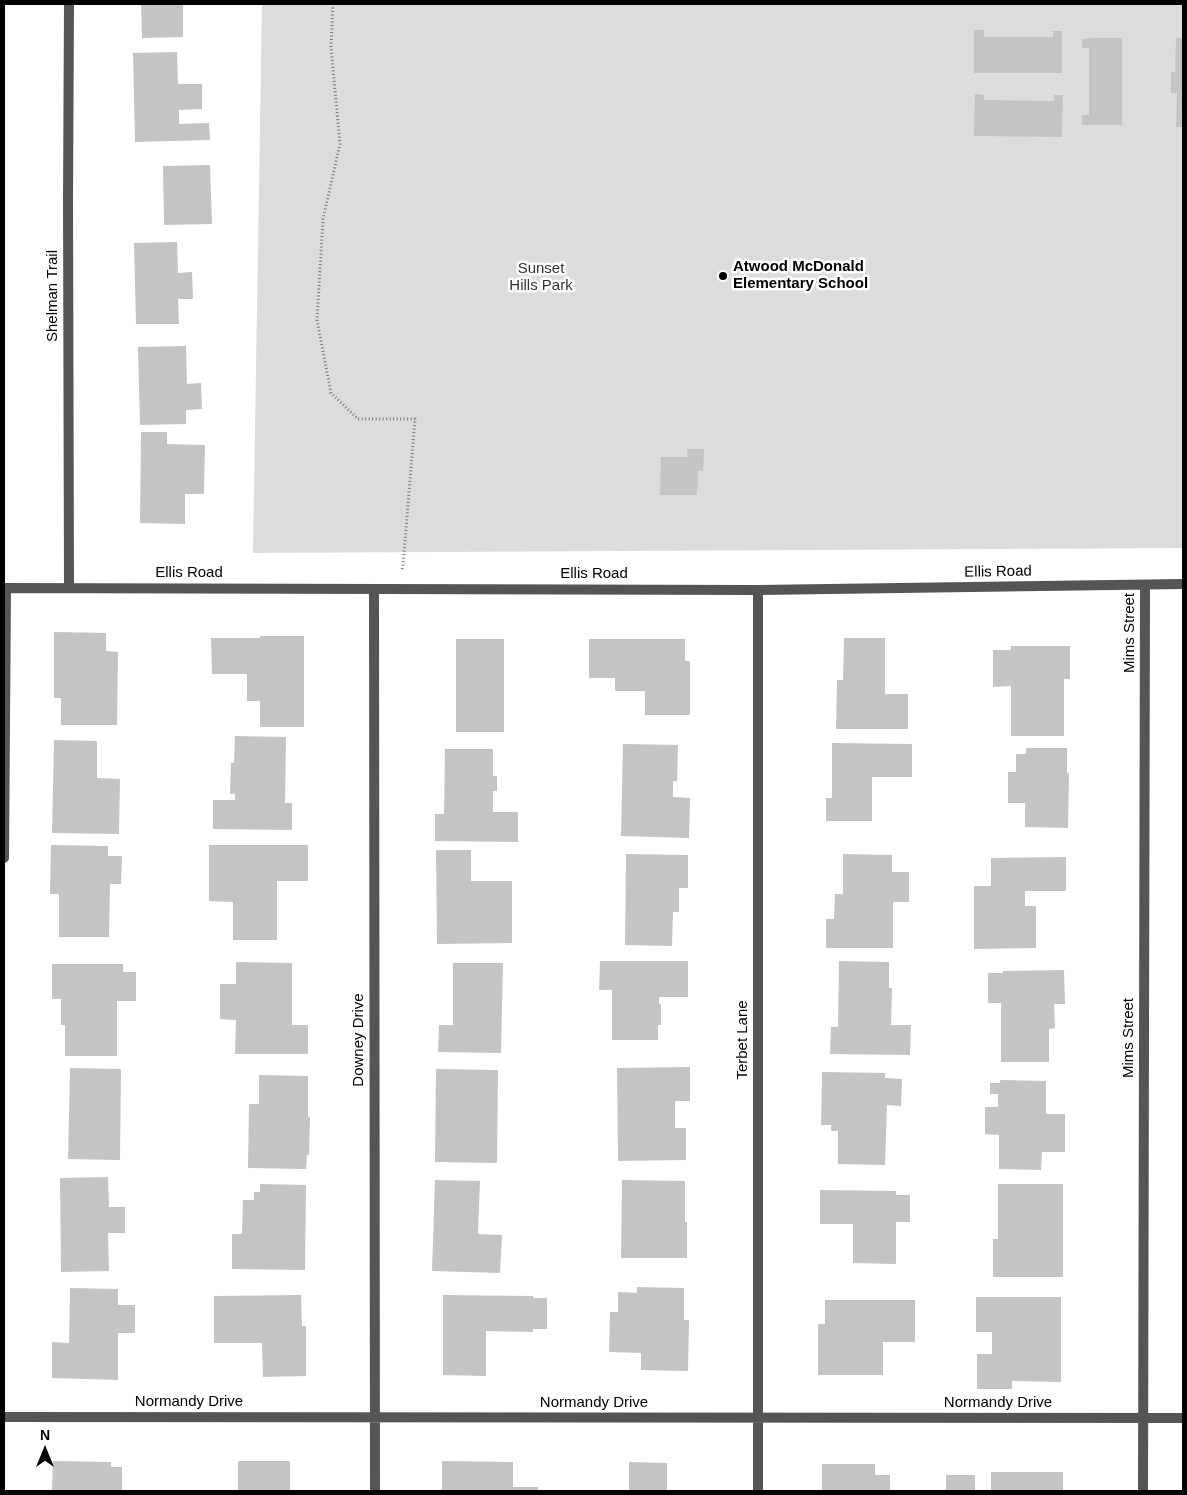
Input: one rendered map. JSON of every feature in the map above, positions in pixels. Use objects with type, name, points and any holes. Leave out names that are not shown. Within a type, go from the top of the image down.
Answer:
[{"type":"street","name":"Shelman Trail","points":[[69,4],[69,588]]},
{"type":"street","name":"Ellis Road","points":[[5,588],[758,590],[1183,584]]},
{"type":"street","name":"Mims Street","points":[[1143,1491],[1145,585]]},
{"type":"street","points":[[4,858],[5,588]]},
{"type":"street","name":"Downey Drive","points":[[374,589],[374,1491]]},
{"type":"street","name":"Terbet Lane","points":[[758,590],[758,1491]]},
{"type":"street","name":"Normandy Drive","points":[[4,1417],[1183,1418]]},
{"type":"path","points":[[333,4],[331,46],[340,144],[322,219],[317,320],[331,393],[358,419],[415,419],[403,566],[400,573]]},
{"type":"green space","name":"Sunset Hills Park","points":[[262,4],[1183,4],[1183,548],[253,553]]},
{"type":"building","points":[[141,4],[183,4],[183,37],[142,38]]},
{"type":"building","points":[[974,30],[984,30],[984,37],[1053,37],[1053,31],[1062,31],[1062,73],[974,73]]},
{"type":"building","points":[[1122,38],[1122,125],[1082,125],[1082,115],[1089,115],[1089,48],[1082,48],[1082,39]]},
{"type":"building","points":[[1176,38],[1183,38],[1183,127],[1176,127],[1177,93],[1171,93],[1171,72],[1175,72]]},
{"type":"building","points":[[177,52],[178,84],[202,84],[202,109],[179,110],[179,124],[209,123],[210,140],[135,142],[133,53]]},
{"type":"building","points":[[975,94],[984,95],[984,100],[1054,101],[1054,95],[1063,95],[1062,137],[974,136]]},
{"type":"building","points":[[210,165],[212,224],[164,225],[163,166]]},
{"type":"building","points":[[177,242],[178,273],[192,272],[193,299],[178,299],[179,324],[136,324],[134,243]]},
{"type":"building","points":[[186,346],[187,384],[201,383],[202,409],[186,410],[186,424],[140,425],[138,347]]},
{"type":"building","points":[[141,432],[167,432],[167,444],[205,445],[204,494],[185,494],[185,524],[140,523]]},
{"type":"building","points":[[687,449],[704,449],[703,471],[698,471],[697,495],[660,495],[661,457],[687,457]]},
{"type":"building","points":[[54,632],[106,633],[106,651],[118,652],[117,725],[61,725],[61,698],[54,698]]},
{"type":"building","points":[[260,636],[304,636],[304,727],[260,727],[260,701],[247,701],[247,674],[212,674],[211,638],[260,638]]},
{"type":"building","points":[[844,638],[885,638],[885,694],[908,694],[908,729],[836,729],[837,680],[843,680]]},
{"type":"building","points":[[456,639],[504,639],[504,732],[456,732]]},
{"type":"building","points":[[589,639],[685,639],[685,661],[690,661],[690,715],[645,715],[645,691],[615,691],[615,678],[589,678]]},
{"type":"building","points":[[1011,646],[1070,646],[1070,679],[1064,679],[1064,736],[1011,736],[1011,686],[993,687],[993,650],[1011,650]]},
{"type":"building","points":[[235,736],[286,737],[285,803],[292,803],[292,830],[213,829],[213,800],[235,800],[235,794],[230,794],[231,763],[234,763]]},
{"type":"building","points":[[54,740],[97,741],[97,778],[120,779],[119,834],[52,833]]},
{"type":"building","points":[[832,743],[912,744],[912,777],[872,777],[872,821],[826,821],[826,798],[832,798]]},
{"type":"building","points":[[623,744],[678,745],[677,781],[673,781],[673,797],[690,798],[689,838],[621,836]]},
{"type":"building","points":[[1026,748],[1067,748],[1067,773],[1069,773],[1068,828],[1025,827],[1025,803],[1008,803],[1008,772],[1016,772],[1016,754],[1026,754]]},
{"type":"building","points":[[445,749],[493,749],[493,776],[497,776],[497,791],[493,791],[493,812],[518,812],[518,842],[435,841],[435,814],[444,814]]},
{"type":"building","points":[[51,845],[108,846],[108,856],[122,856],[121,884],[110,884],[109,937],[59,937],[59,894],[50,894]]},
{"type":"building","points":[[209,845],[308,845],[308,881],[277,881],[277,940],[233,940],[233,902],[209,901]]},
{"type":"building","points":[[436,850],[471,850],[471,881],[512,881],[512,943],[437,944]]},
{"type":"building","points":[[626,854],[688,855],[688,888],[679,888],[679,912],[673,912],[672,946],[625,945]]},
{"type":"building","points":[[843,854],[892,855],[892,872],[909,872],[909,902],[893,902],[893,948],[826,948],[826,919],[834,919],[835,894],[843,894]]},
{"type":"building","points":[[1066,857],[1066,891],[1025,891],[1025,906],[1036,906],[1036,948],[974,949],[974,886],[991,886],[991,858]]},
{"type":"building","points":[[600,961],[688,961],[688,997],[659,997],[661,1025],[658,1025],[658,1040],[612,1040],[612,990],[599,990]]},
{"type":"building","points":[[839,961],[889,962],[889,988],[892,988],[891,1025],[911,1025],[910,1055],[830,1054],[831,1027],[838,1027]]},
{"type":"building","points":[[236,962],[292,963],[292,1025],[308,1025],[308,1054],[235,1054],[236,1020],[220,1019],[220,984],[236,984]]},
{"type":"building","points":[[453,963],[503,963],[501,1053],[438,1052],[439,1025],[453,1025]]},
{"type":"building","points":[[52,964],[123,964],[123,972],[136,972],[136,1001],[117,1001],[117,1056],[65,1056],[65,1025],[61,1025],[61,999],[52,999]]},
{"type":"building","points":[[1064,970],[1065,1004],[1054,1004],[1055,1028],[1049,1029],[1049,1062],[1001,1062],[1001,1003],[988,1003],[988,973]]},
{"type":"building","points":[[690,1067],[690,1101],[675,1101],[675,1128],[686,1128],[686,1160],[618,1161],[617,1068]]},
{"type":"building","points":[[70,1068],[121,1069],[120,1160],[68,1159]]},
{"type":"building","points":[[436,1069],[498,1070],[497,1163],[435,1162]]},
{"type":"building","points":[[822,1072],[885,1073],[885,1078],[902,1079],[901,1106],[887,1105],[885,1165],[838,1164],[838,1131],[831,1131],[831,1125],[821,1125]]},
{"type":"building","points":[[259,1075],[308,1076],[308,1117],[310,1117],[309,1155],[307,1155],[306,1169],[248,1168],[249,1104],[259,1104]]},
{"type":"building","points":[[1000,1080],[1046,1081],[1046,1114],[1065,1114],[1065,1152],[1042,1152],[1041,1170],[999,1169],[999,1135],[985,1134],[985,1107],[998,1107],[998,1094],[990,1094],[990,1083],[1000,1083]]},
{"type":"building","points":[[108,1177],[109,1207],[125,1207],[125,1233],[108,1233],[109,1271],[61,1272],[60,1178]]},
{"type":"building","points":[[435,1180],[480,1181],[478,1234],[502,1235],[500,1273],[432,1271]]},
{"type":"building","points":[[622,1180],[685,1181],[687,1258],[621,1258]]},
{"type":"building","points":[[260,1184],[306,1185],[305,1270],[232,1269],[232,1234],[242,1234],[243,1200],[254,1200],[254,1192],[260,1192]]},
{"type":"building","points":[[998,1184],[1063,1184],[1063,1277],[993,1277],[993,1239],[998,1239]]},
{"type":"building","points":[[820,1190],[896,1191],[896,1195],[910,1195],[910,1222],[896,1222],[896,1264],[853,1263],[853,1224],[820,1224]]},
{"type":"building","points":[[637,1287],[684,1288],[684,1320],[689,1320],[688,1371],[641,1370],[641,1353],[609,1352],[610,1312],[618,1312],[618,1292],[637,1293]]},
{"type":"building","points":[[70,1288],[118,1289],[118,1305],[135,1305],[135,1333],[118,1333],[118,1380],[52,1378],[52,1342],[69,1343]]},
{"type":"building","points":[[301,1295],[302,1326],[306,1326],[306,1376],[263,1377],[262,1343],[214,1343],[214,1296]]},
{"type":"building","points":[[443,1295],[533,1296],[533,1298],[547,1298],[547,1329],[533,1329],[533,1332],[486,1331],[486,1376],[443,1375]]},
{"type":"building","points":[[976,1297],[1061,1297],[1061,1382],[1012,1381],[1012,1389],[977,1389],[977,1354],[992,1354],[992,1332],[976,1332]]},
{"type":"building","points":[[825,1300],[915,1300],[915,1342],[883,1342],[883,1375],[818,1375],[818,1324],[825,1324]]},
{"type":"building","points":[[53,1461],[111,1462],[111,1467],[122,1467],[122,1491],[52,1491]]},
{"type":"building","points":[[238,1461],[290,1461],[290,1491],[238,1491]]},
{"type":"building","points":[[442,1461],[513,1462],[513,1487],[538,1487],[538,1491],[442,1491]]},
{"type":"building","points":[[629,1462],[667,1463],[667,1491],[629,1491]]},
{"type":"building","points":[[822,1464],[875,1464],[875,1475],[890,1475],[890,1491],[822,1491]]},
{"type":"building","points":[[991,1472],[1063,1472],[1063,1491],[991,1491]]},
{"type":"building","points":[[946,1475],[975,1475],[975,1491],[946,1491]]},
{"type":"place","name":"Atwood McDonald Elementary School","points":[[723,276]]}]
